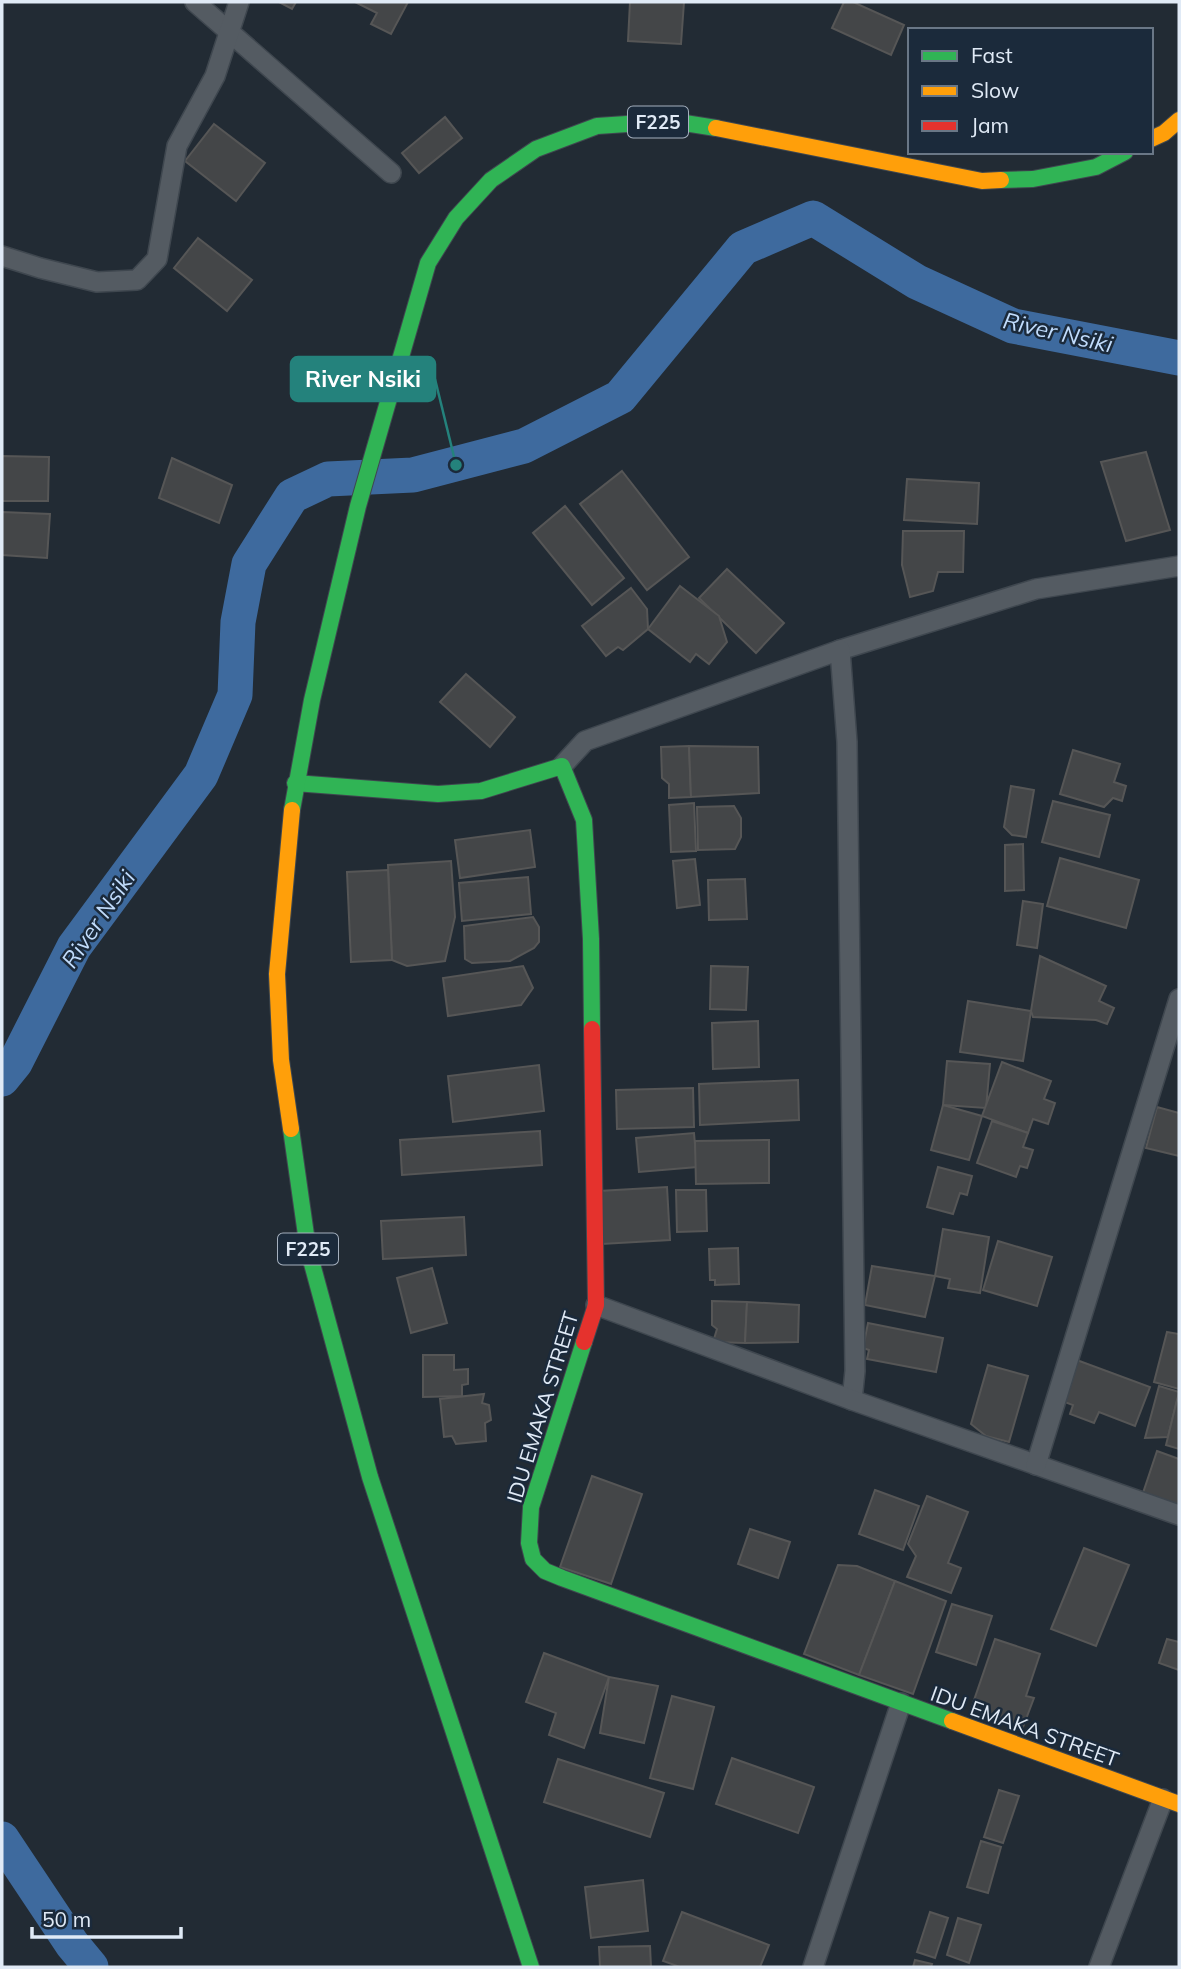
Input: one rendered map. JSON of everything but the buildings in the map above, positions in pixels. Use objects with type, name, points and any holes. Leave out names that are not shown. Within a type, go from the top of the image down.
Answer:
[{"type":"main road","points":[[1153,138],[1179,120]]},
{"type":"main road","name":"F225","points":[[531,1967],[370,1477],[308,1249],[281,1060],[278,974],[286,857],[295,783],[358,506],[428,263],[456,218],[491,180],[536,149],[597,126],[672,121],[742,132],[982,181],[1033,179],[1096,167],[1121,154]]},
{"type":"main road","points":[[295,783],[438,794],[481,791],[562,766]]},
{"type":"main road","name":"IDU EMAKA STREET","points":[[562,766],[584,820],[591,939],[596,1305],[531,1507],[529,1543],[533,1559],[545,1571],[562,1578],[1171,1802]]},
{"type":"street","points":[[195,2],[391,173]]},
{"type":"street","points":[[2,256],[97,282],[138,280],[157,259],[177,146],[215,76],[239,2]]},
{"type":"street","points":[[562,766],[585,740],[840,650],[1036,589],[1179,566]]},
{"type":"street","points":[[840,650],[847,741],[855,1371],[852,1400]]},
{"type":"street","points":[[1036,1465],[1179,999]]},
{"type":"street","points":[[596,1305],[852,1400],[1179,1515]]},
{"type":"street","points":[[813,1967],[901,1703]]},
{"type":"street","points":[[1099,1967],[1171,1802]]},
{"type":"waterway","name":"River Nsiki","points":[[2,1079],[15,1063],[74,947],[201,775],[235,695],[238,622],[249,564],[292,496],[328,479],[413,475],[524,446],[620,397],[743,248],[813,218],[917,282],[1013,326],[1179,358]]},
{"type":"waterway","name":"River Nsiki","points":[[2,1839],[72,1944],[91,1967]]},
{"type":"traffic: fast","points":[[292,810],[312,700],[358,506],[428,263],[456,218],[491,180],[536,149],[597,126],[672,121],[716,128]]},
{"type":"traffic: fast","points":[[1001,180],[1033,179],[1096,167],[1121,154]]},
{"type":"traffic: fast","points":[[295,783],[438,794],[481,791],[562,766],[584,820],[591,939],[592,1029]]},
{"type":"traffic: fast","points":[[291,1129],[308,1249],[370,1477],[531,1967]]},
{"type":"traffic: fast","points":[[584,1342],[531,1507],[529,1543],[533,1559],[545,1571],[562,1578],[952,1721]]},
{"type":"traffic: slow","points":[[1153,138],[1164,133],[1179,120]]},
{"type":"traffic: slow","points":[[716,128],[982,181],[1001,180]]},
{"type":"traffic: slow","points":[[291,1129],[281,1060],[277,974],[292,810]]},
{"type":"traffic: slow","points":[[952,1721],[1179,1804]]},
{"type":"traffic: jam","points":[[584,1342],[596,1305],[592,1029]]},
{"type":"place","name":"River Nsiki","points":[[456,465]]}]
